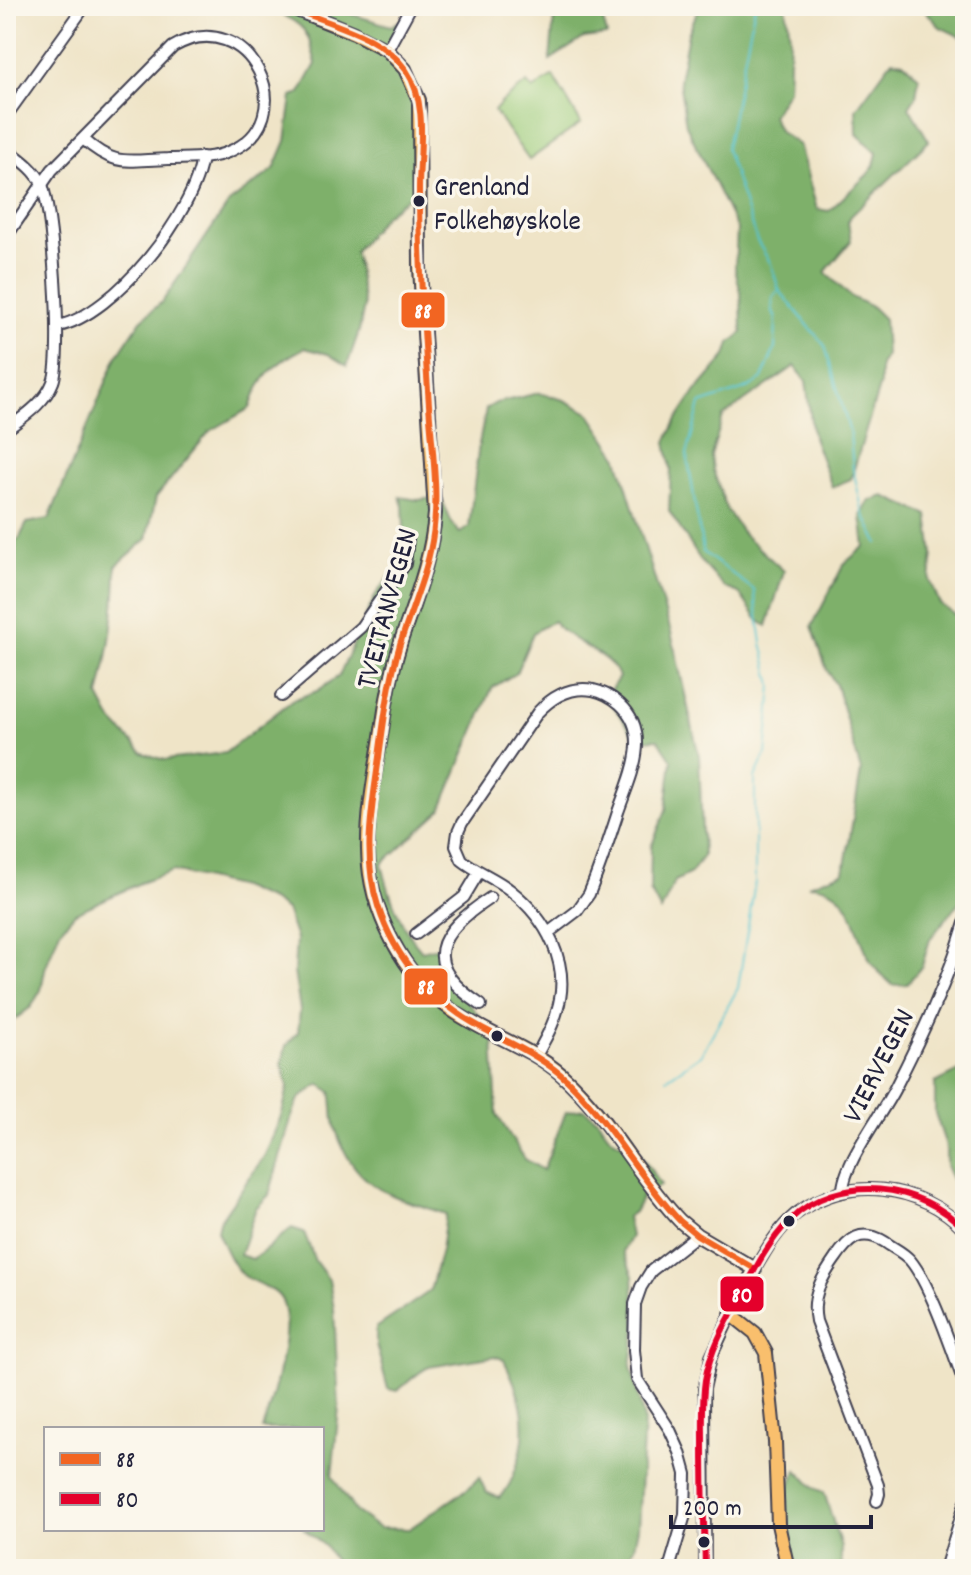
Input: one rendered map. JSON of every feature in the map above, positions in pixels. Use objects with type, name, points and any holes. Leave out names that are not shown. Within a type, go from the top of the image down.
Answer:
[{"type":"main road","name":"TVEITANVEGEN","points":[[287,6],[387,50],[411,78],[420,113],[419,252],[435,513],[429,552],[388,692],[369,828],[369,870],[386,928],[424,986],[465,1019],[536,1056],[578,1091],[673,1213],[697,1235],[755,1269]]},
{"type":"main road","points":[[755,1269],[731,1314],[755,1333],[766,1353],[775,1442],[778,1524],[788,1569]]},
{"type":"street","points":[[6,116],[85,6]]},
{"type":"street","points":[[387,50],[411,6]]},
{"type":"street","points":[[6,237],[41,184],[83,139],[173,47],[198,36],[226,40],[252,59],[264,80],[266,104],[259,126],[242,145],[229,152],[202,157],[117,160],[99,153],[83,139]]},
{"type":"street","points":[[6,148],[32,169],[41,184],[47,206],[58,326],[57,368],[50,389],[6,430]]},
{"type":"street","points":[[58,326],[81,319],[98,307],[149,258],[188,199],[197,181],[202,157]]},
{"type":"street","points":[[281,696],[361,627],[405,564],[408,539]]},
{"type":"street","points":[[536,1056],[550,1030],[560,1000],[561,972],[554,946],[548,933],[517,896],[462,860],[456,846],[458,832],[538,712],[555,697],[574,690],[600,692],[615,699],[630,714],[636,724],[638,753],[589,894],[577,911],[548,933]]},
{"type":"street","points":[[416,934],[446,914],[464,897],[479,872]]},
{"type":"street","points":[[464,916],[470,887]]},
{"type":"street","points":[[481,1005],[454,985],[444,966],[444,943],[449,932],[464,916],[490,898]]},
{"type":"street","name":"VIERVEGEN","points":[[843,1192],[847,1171],[894,1089],[959,958],[965,923]]},
{"type":"street","points":[[755,1269],[775,1236],[793,1217],[817,1200],[843,1192],[880,1189],[911,1195],[941,1208],[965,1230]]},
{"type":"street","points":[[877,1501],[878,1485],[814,1310],[817,1289],[845,1244],[854,1236],[862,1234],[876,1238],[898,1250],[913,1264],[965,1385]]},
{"type":"street","points":[[669,1569],[685,1515],[686,1474],[670,1430],[637,1379],[635,1304],[651,1271],[697,1235]]},
{"type":"street","points":[[705,1569],[704,1389],[711,1357],[731,1314]]},
{"type":"street","points":[[945,1569],[965,1504]]},
{"type":"green space","points":[[267,6],[323,6],[391,26],[403,19],[384,49],[405,70],[419,106],[418,189],[384,216],[355,251],[364,306],[347,366],[328,354],[304,348],[285,359],[264,379],[250,408],[209,432],[156,497],[147,539],[116,566],[111,631],[99,696],[112,721],[143,753],[165,760],[225,753],[293,700],[317,691],[339,676],[376,594],[400,564],[405,549],[400,497],[418,500],[440,497],[460,533],[469,527],[486,409],[496,403],[539,393],[564,400],[589,413],[617,455],[671,632],[699,756],[703,856],[691,873],[675,881],[661,911],[650,891],[651,847],[666,810],[672,760],[658,739],[640,740],[635,736],[612,704],[609,692],[619,677],[615,669],[553,621],[533,633],[516,673],[492,688],[441,810],[382,864],[392,899],[407,932],[422,951],[446,945],[436,962],[493,1038],[497,1115],[525,1159],[543,1170],[566,1112],[584,1109],[598,1120],[610,1137],[641,1155],[661,1185],[642,1197],[634,1212],[627,1217],[631,1236],[623,1251],[633,1276],[636,1329],[631,1366],[644,1420],[638,1528],[634,1547],[622,1569],[340,1569],[325,1546],[306,1531],[324,1531],[324,1427],[263,1427],[281,1361],[286,1322],[284,1307],[275,1292],[238,1270],[217,1231],[219,1222],[265,1155],[282,1114],[288,1087],[282,1063],[286,1046],[298,1032],[300,1010],[294,972],[296,939],[286,910],[240,887],[173,871],[140,883],[75,913],[60,930],[45,969],[41,990],[31,1007],[6,1026],[6,545],[19,539],[27,523],[49,519],[117,356],[141,320],[162,302],[229,203],[274,169],[286,141],[292,97],[300,93],[316,64],[305,32],[295,22]],"holes":[[[320,1084],[331,1092],[334,1121],[344,1150],[365,1178],[392,1195],[446,1214],[441,1250],[430,1291],[376,1328],[376,1344],[388,1389],[397,1391],[429,1367],[496,1356],[504,1360],[511,1374],[523,1414],[520,1456],[505,1492],[499,1498],[486,1492],[479,1477],[470,1487],[409,1529],[379,1528],[355,1511],[332,1476],[339,1408],[334,1309],[329,1280],[315,1261],[304,1232],[292,1228],[252,1259],[240,1255],[256,1208],[269,1195],[299,1099]]]},
{"type":"green space","points":[[555,6],[599,6],[607,35],[584,38],[550,60]]},
{"type":"green space","points":[[703,6],[786,6],[790,36],[788,90],[772,116],[780,132],[799,145],[817,209],[829,211],[874,166],[877,153],[857,134],[856,109],[892,60],[903,62],[919,77],[916,96],[909,107],[929,141],[851,216],[848,222],[851,241],[825,272],[851,297],[872,307],[884,319],[886,355],[880,365],[880,384],[851,479],[832,487],[813,437],[806,381],[795,366],[723,416],[711,456],[727,510],[744,535],[784,571],[767,626],[758,620],[739,593],[725,588],[703,564],[669,511],[671,469],[666,442],[696,391],[726,356],[730,343],[742,333],[741,293],[735,269],[737,229],[686,125],[679,80],[688,34],[697,12]]},
{"type":"green space","points":[[921,6],[965,6],[965,39],[940,27]]},
{"type":"green space","points":[[553,76],[581,123],[529,160],[494,111],[527,83],[533,90]]},
{"type":"green space","points":[[884,496],[928,515],[933,554],[930,580],[940,604],[965,622],[965,895],[930,939],[922,966],[907,984],[892,985],[871,962],[844,901],[823,887],[808,885],[844,872],[861,771],[836,685],[827,670],[812,626],[844,564],[865,546],[861,516],[869,501]]},
{"type":"green space","points":[[965,1068],[965,1205],[946,1165],[946,1146],[935,1113],[935,1083]]},
{"type":"green space","points":[[797,1470],[814,1488],[824,1492],[841,1547],[841,1562],[846,1569],[798,1569],[790,1548],[787,1519],[789,1491]]},
{"type":"waterway","points":[[755,6],[726,149],[757,241],[771,264],[779,290],[825,346],[850,433],[853,469],[863,513],[878,543]]},
{"type":"waterway","points":[[666,1079],[701,1055],[738,988],[755,882],[755,777],[766,754],[772,685],[754,590],[703,552],[687,454],[700,404],[748,388],[762,379],[775,348],[776,319],[772,310],[773,297],[779,290]]},
{"type":"transit line","name":"88","points":[[287,6],[367,38],[395,57],[413,83],[420,113],[421,270],[435,507],[429,554],[390,686],[374,795],[370,869],[385,926],[418,978],[447,1006],[558,1072],[598,1115],[680,1221],[697,1235],[755,1269]]},
{"type":"transit line","name":"80","points":[[705,1569],[705,1380],[710,1359],[723,1330],[774,1238],[790,1220],[810,1205],[832,1195],[855,1190],[879,1189],[926,1202],[947,1214],[965,1230]]},
{"type":"place","name":"Grenland Folkehøyskole","points":[[419,201]]}]
